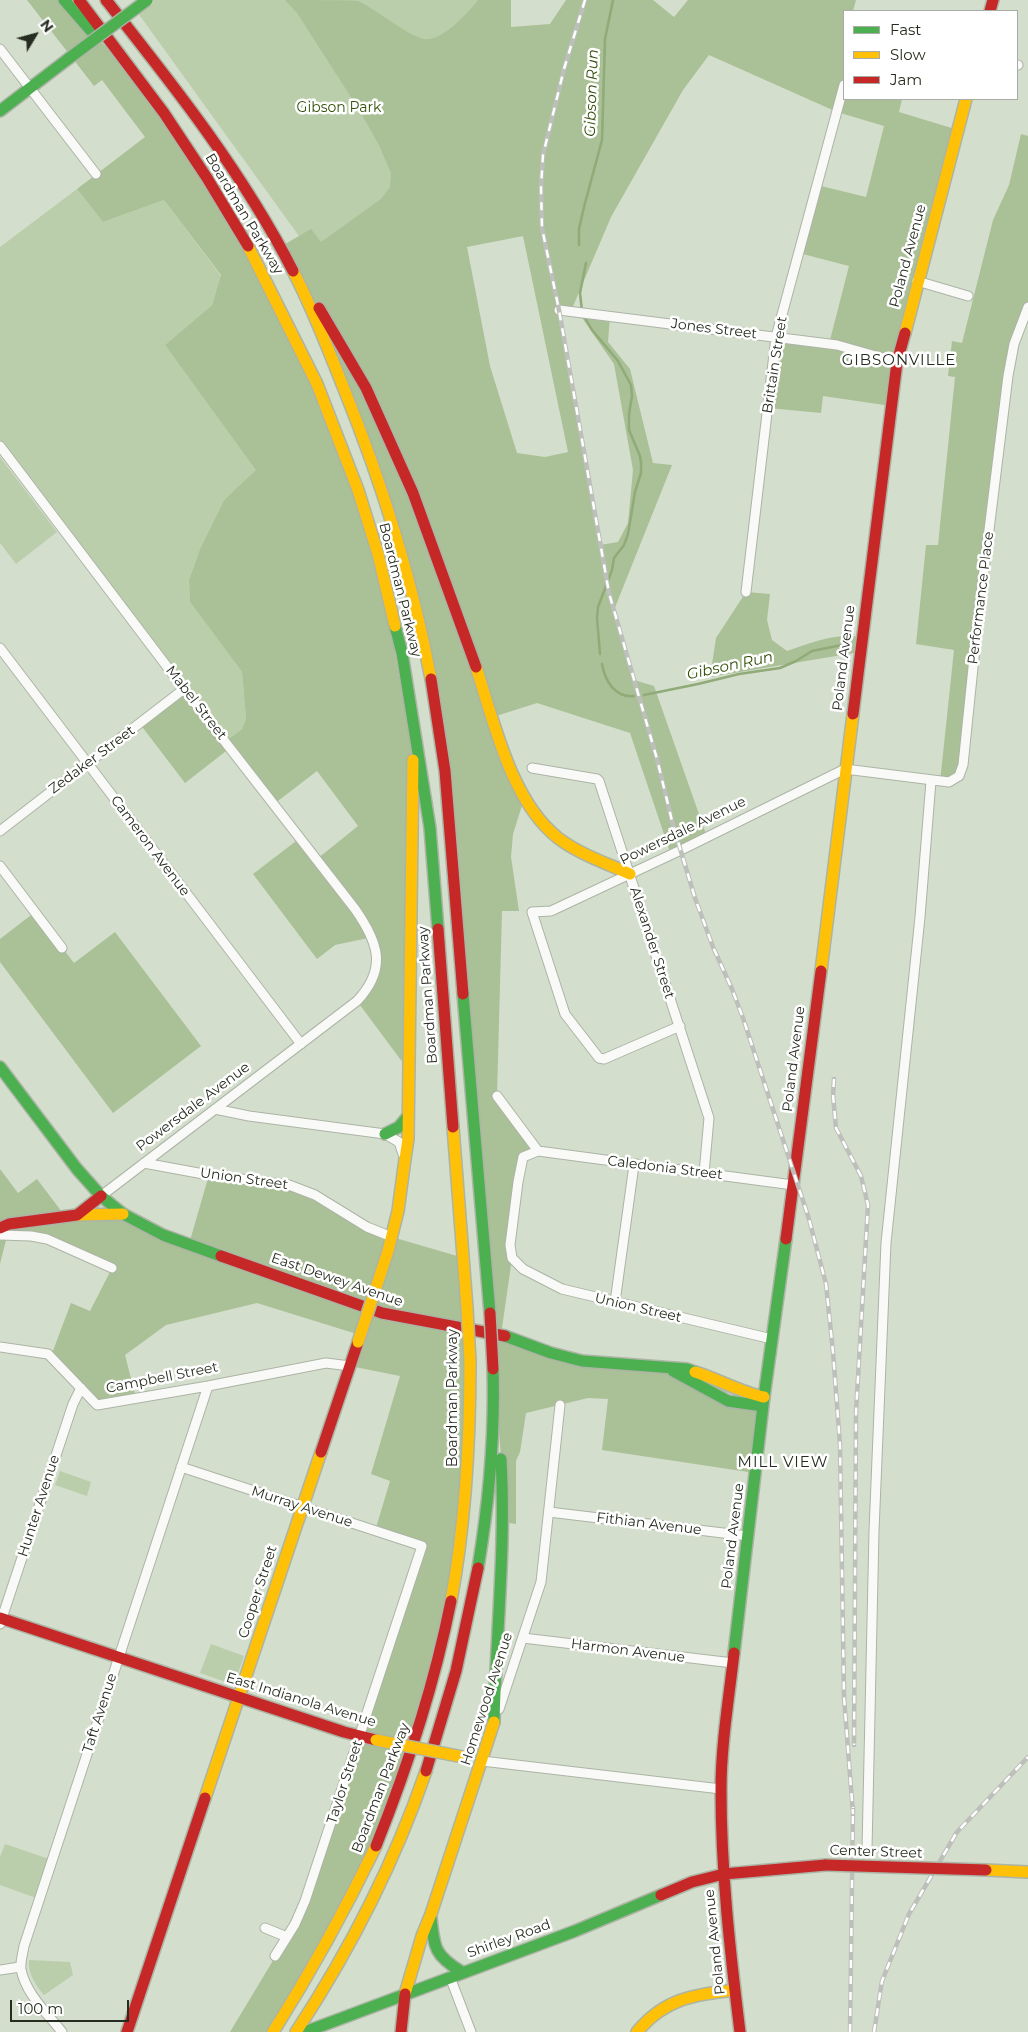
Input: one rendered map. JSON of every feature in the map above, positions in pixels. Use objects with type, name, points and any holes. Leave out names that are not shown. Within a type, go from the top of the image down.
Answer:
[{"type":"main road","points":[[64,0],[164,114]]},
{"type":"main road","name":"Boardman Parkway","points":[[79,0],[164,114],[207,178],[244,238],[279,304],[317,384],[358,490],[391,602],[410,698],[430,828],[470,1361],[468,1460],[461,1543],[446,1625],[427,1703],[401,1784],[371,1857],[317,1962],[273,2032]]},
{"type":"main road","name":"Boardman Parkway","points":[[106,0],[181,96],[212,140],[275,238],[306,295],[370,455],[406,570],[430,677],[440,733],[449,805],[490,1313],[494,1384],[493,1462],[489,1503],[468,1623],[439,1735],[408,1821],[378,1889],[330,1979],[296,2032]]},
{"type":"main road","points":[[112,0],[132,33]]},
{"type":"main road","points":[[0,111],[147,0]]},
{"type":"main road","name":"Poland Avenue","points":[[740,2032],[726,1915],[721,1789],[733,1663],[764,1401],[793,1185],[896,362],[966,100]]},
{"type":"main road","points":[[275,238],[353,364],[384,426],[442,570],[512,774],[524,799],[540,823],[560,839],[581,852],[630,874]]},
{"type":"main road","name":"Cooper Street","points":[[127,2032],[358,1342],[388,1251],[398,1211],[408,1139],[413,758],[410,698]]},
{"type":"main road","name":"East Dewey Avenue","points":[[0,1067],[77,1169],[101,1196],[123,1214],[163,1235],[382,1313],[506,1336],[551,1353],[582,1361],[695,1372],[764,1401]]},
{"type":"main road","points":[[385,1134],[400,1127],[408,1116]]},
{"type":"main road","name":"Powersdale Avenue","points":[[77,1215],[101,1196]]},
{"type":"main road","points":[[0,1228],[9,1224],[77,1215],[123,1214]]},
{"type":"main road","points":[[667,1368],[728,1401],[764,1401]]},
{"type":"main road","points":[[494,1384],[502,1469],[503,1550],[494,1722]]},
{"type":"main road","name":"East Indianola Avenue","points":[[1,1620],[360,1736],[482,1761]]},
{"type":"main road","name":"Homewood Avenue","points":[[401,2032],[405,1994],[422,1936],[431,1914],[494,1722]]},
{"type":"main road","name":"Center Street","points":[[724,1874],[826,1865],[1028,1872]]},
{"type":"main road","name":"Shirley Road","points":[[304,2032],[575,1931],[692,1882],[724,1874]]},
{"type":"main road","points":[[431,1914],[433,1944],[436,1952],[443,1962],[462,1972]]},
{"type":"main road","points":[[637,2032],[653,2014],[670,2002],[695,1995],[735,1990]]},
{"type":"street","points":[[0,49],[96,174]]},
{"type":"street","name":"Brittain Street","points":[[746,592],[776,337],[843,89]]},
{"type":"street","points":[[917,281],[968,296]]},
{"type":"street","name":"Performance Place","points":[[845,769],[931,781],[949,782],[959,776],[963,765],[978,619],[1008,376],[1014,344],[1028,307]]},
{"type":"street","name":"Jones Street","points":[[559,310],[837,345],[896,362]]},
{"type":"street","name":"Mabel Street","points":[[0,446],[184,689],[355,908],[373,936],[376,966]]},
{"type":"street","name":"Cameron Avenue","points":[[0,648],[301,1044]]},
{"type":"street","name":"Zedaker Street","points":[[0,831],[184,689]]},
{"type":"street","name":"Alexander Street","points":[[532,768],[598,780],[709,1118],[704,1174]]},
{"type":"street","name":"Powersdale Avenue","points":[[680,1026],[604,1059],[599,1058],[565,1014],[532,912],[551,911],[845,769]]},
{"type":"street","points":[[867,1849],[874,1531],[886,1243],[920,917],[931,781]]},
{"type":"street","points":[[0,866],[62,948]]},
{"type":"street","name":"Powersdale Avenue","points":[[101,1196],[357,1001],[368,988],[376,966]]},
{"type":"street","points":[[497,1096],[538,1151]]},
{"type":"street","points":[[215,1109],[249,1116],[385,1134],[399,1142],[405,1159]]},
{"type":"street","name":"Caledonia Street","points":[[538,1151],[793,1185]]},
{"type":"street","name":"Union Street","points":[[538,1151],[526,1154],[521,1162],[510,1245],[512,1258],[523,1269],[558,1288],[772,1339]]},
{"type":"street","name":"Union Street","points":[[144,1163],[208,1175],[289,1185],[315,1195],[367,1227],[392,1237]]},
{"type":"street","points":[[615,1302],[634,1164]]},
{"type":"street","points":[[0,1236],[31,1236],[47,1239],[112,1268]]},
{"type":"street","name":"Campbell Street","points":[[0,1347],[48,1354],[98,1405],[326,1363],[350,1366]]},
{"type":"street","name":"Taft Avenue","points":[[20,1967],[27,1936],[208,1386]]},
{"type":"street","name":"Hunter Avenue","points":[[1,1620],[73,1404],[81,1388]]},
{"type":"street","name":"Homewood Avenue","points":[[494,1722],[541,1582],[560,1405]]},
{"type":"street","name":"Murray Avenue","points":[[182,1467],[422,1546]]},
{"type":"street","name":"Fithian Avenue","points":[[549,1512],[748,1536]]},
{"type":"street","name":"Taylor Street","points":[[275,1956],[305,1901],[422,1546]]},
{"type":"street","name":"Harmon Avenue","points":[[523,1638],[733,1663]]},
{"type":"street","name":"East Indianola Avenue","points":[[482,1761],[721,1789]]},
{"type":"street","points":[[265,1928],[287,1937]]},
{"type":"street","points":[[0,1970],[20,1967],[28,1988],[62,2032]]},
{"type":"street","points":[[450,1976],[471,2032]]},
{"type":"green space","points":[[27,0],[64,0],[164,113],[279,304],[378,554],[413,758],[409,1071],[357,1001],[373,976],[373,937],[335,945],[317,959],[253,874],[300,838],[317,859],[358,826],[317,771],[274,804],[230,748],[185,783],[140,724],[184,689],[226,741],[242,729],[246,719],[242,672],[190,602],[189,580],[200,549],[224,500],[256,470],[165,345],[212,305],[221,275],[164,200],[103,222],[77,189],[145,137],[102,80],[94,86]]},
{"type":"green space","name":"Gibson Park","points":[[147,0],[497,0],[473,140],[317,261],[135,9]]},
{"type":"green space","points":[[285,0],[358,1],[409,33],[424,39],[431,39],[454,26],[478,0],[511,0],[511,27],[550,24],[566,0],[653,0],[674,17],[688,0],[856,0],[853,10],[843,10],[843,100],[902,100],[899,112],[958,130],[891,406],[823,396],[821,413],[768,408],[776,337],[829,344],[849,266],[799,253],[817,185],[866,197],[884,126],[837,112],[709,55],[683,90],[611,217],[571,311],[557,310],[600,545],[618,542],[628,523],[633,470],[614,364],[578,312],[610,316],[608,342],[630,369],[653,463],[672,465],[614,610],[634,680],[654,686],[707,837],[671,855],[630,733],[537,703],[493,717],[524,799],[513,834],[511,857],[519,911],[502,911],[497,1095],[538,1151],[523,1157],[501,1335],[551,1353],[667,1368],[710,1392],[763,1406],[755,1473],[602,1450],[608,1399],[588,1398],[526,1413],[520,1452],[516,1461],[516,1524],[502,1522],[502,1469],[445,771],[393,525],[280,247],[311,229],[321,242],[381,199],[390,187],[391,173],[379,145],[358,108],[297,13]],"holes":[[[523,236],[568,452],[545,457],[517,453],[490,366],[467,247]]]},
{"type":"green space","points":[[1021,134],[1028,136],[1028,307],[1014,344],[962,771],[940,782],[954,650],[916,644],[926,545],[938,545],[955,377],[948,376],[952,341],[962,343],[993,220],[1009,185]]},
{"type":"green space","points":[[77,189],[103,222],[164,200],[221,276],[212,305],[165,345],[257,470],[224,500],[200,549],[189,580],[190,602],[242,672],[246,719],[242,729],[225,742],[0,446],[0,247]]},
{"type":"green space","points":[[0,457],[57,532],[16,564],[0,543]]},
{"type":"green space","points":[[746,592],[770,594],[767,620],[772,640],[787,651],[824,639],[852,636],[862,637],[860,652],[710,677],[716,638]]},
{"type":"green space","points":[[35,912],[74,963],[115,932],[201,1046],[113,1113],[0,962],[0,939]]},
{"type":"green space","points":[[0,1169],[18,1193],[37,1179],[65,1216],[123,1214],[189,1244],[209,1175],[289,1185],[392,1237],[464,1258],[470,1361],[454,1584],[384,1827],[273,2032],[230,2032],[295,1924],[422,1547],[375,1531],[390,1481],[371,1474],[400,1376],[350,1366],[360,1335],[257,1303],[166,1325],[125,1355],[136,1398],[97,1405],[51,1356],[71,1303],[90,1311],[112,1268],[62,1244],[7,1236],[0,1264]]},
{"type":"green space","points":[[60,1471],[91,1482],[87,1496],[55,1485]]},
{"type":"green space","points":[[211,1644],[244,1656],[234,1685],[200,1673]]},
{"type":"green space","points":[[5,1844],[52,1860],[39,1899],[0,1885],[0,1857]]},
{"type":"green space","points":[[29,1960],[70,1962],[73,1975],[44,1995],[33,1979],[29,1969]]},
{"type":"waterway","name":"Gibson Run","points":[[579,245],[579,229],[602,140],[605,39],[613,0]]},
{"type":"waterway","name":"Gibson Run","points":[[582,311],[580,293],[586,263]]},
{"type":"waterway","name":"Gibson Run","points":[[584,316],[592,330],[618,361],[631,385],[629,430],[641,463],[641,473],[635,492],[628,534],[624,545],[614,558],[612,570],[598,607],[600,654]]},
{"type":"waterway","name":"Gibson Run","points":[[644,695],[739,674],[780,668],[812,651],[847,644]]},
{"type":"waterway","name":"Gibson Run","points":[[602,664],[608,682],[612,687],[621,694],[634,696]]},
{"type":"railway","points":[[585,0],[564,69],[543,155],[541,187],[542,228],[559,310],[609,593],[695,898],[743,1018],[809,1219],[826,1284],[840,1445],[844,1697],[853,1814]]},
{"type":"railway","points":[[834,1079],[833,1095],[836,1128],[861,1176],[868,1205],[856,1412],[854,1745]]},
{"type":"railway","points":[[874,2032],[882,1981],[909,1914],[957,1832],[1028,1757]]},
{"type":"railway","points":[[850,2032],[853,1807]]},
{"type":"traffic: fast","points":[[64,0],[91,31]]},
{"type":"traffic: fast","points":[[68,59],[147,0]]},
{"type":"traffic: fast","points":[[0,111],[68,59]]},
{"type":"traffic: fast","points":[[395,626],[402,653],[430,828],[438,929]]},
{"type":"traffic: fast","points":[[463,994],[490,1313]]},
{"type":"traffic: fast","points":[[0,1067],[77,1169],[101,1196],[123,1214],[163,1235],[221,1256]]},
{"type":"traffic: fast","points":[[385,1134],[399,1127],[408,1116]]},
{"type":"traffic: fast","points":[[734,1653],[764,1397],[786,1239]]},
{"type":"traffic: fast","points":[[505,1336],[551,1353],[582,1361],[687,1369],[695,1372]]},
{"type":"traffic: fast","points":[[478,1568],[490,1469],[493,1369]]},
{"type":"traffic: fast","points":[[673,1371],[728,1401],[763,1406]]},
{"type":"traffic: fast","points":[[494,1722],[502,1558],[501,1459]]},
{"type":"traffic: fast","points":[[305,2032],[575,1931],[661,1895]]},
{"type":"traffic: fast","points":[[431,1918],[433,1937],[437,1950],[446,1961],[462,1972]]},
{"type":"traffic: slow","points":[[905,333],[966,100]]},
{"type":"traffic: slow","points":[[248,246],[317,384],[358,490],[378,554],[395,626]]},
{"type":"traffic: slow","points":[[293,271],[326,344],[371,460],[405,568],[431,679]]},
{"type":"traffic: slow","points":[[476,667],[506,759],[516,782],[542,822],[558,838],[575,849],[630,874]]},
{"type":"traffic: slow","points":[[821,971],[853,714]]},
{"type":"traffic: slow","points":[[405,1159],[408,1139],[413,760]]},
{"type":"traffic: slow","points":[[453,1127],[467,1308]]},
{"type":"traffic: slow","points":[[388,1251],[398,1211],[405,1159]]},
{"type":"traffic: slow","points":[[77,1215],[123,1214]]},
{"type":"traffic: slow","points":[[358,1342],[388,1251]]},
{"type":"traffic: slow","points":[[467,1308],[470,1361]]},
{"type":"traffic: slow","points":[[451,1601],[464,1511],[470,1361]]},
{"type":"traffic: slow","points":[[695,1372],[764,1397]]},
{"type":"traffic: slow","points":[[205,1798],[321,1452]]},
{"type":"traffic: slow","points":[[405,1994],[422,1936],[431,1914],[494,1722]]},
{"type":"traffic: slow","points":[[376,1740],[463,1757]]},
{"type":"traffic: slow","points":[[296,2032],[335,1970],[369,1906],[400,1839],[426,1771]]},
{"type":"traffic: slow","points":[[273,2032],[301,1987],[376,1846]]},
{"type":"traffic: slow","points":[[986,1870],[1028,1872]]},
{"type":"traffic: slow","points":[[637,2032],[658,2012],[681,2000],[735,1990]]},
{"type":"traffic: jam","points":[[79,0],[164,113],[207,178],[248,246]]},
{"type":"traffic: jam","points":[[106,0],[182,98],[230,165],[252,199],[293,271]]},
{"type":"traffic: jam","points":[[990,10],[993,0]]},
{"type":"traffic: jam","points":[[319,308],[366,388],[413,493],[476,667]]},
{"type":"traffic: jam","points":[[853,714],[897,362],[905,333]]},
{"type":"traffic: jam","points":[[431,679],[445,771],[463,994]]},
{"type":"traffic: jam","points":[[438,929],[453,1127]]},
{"type":"traffic: jam","points":[[786,1239],[821,971]]},
{"type":"traffic: jam","points":[[0,1228],[9,1224],[77,1215],[101,1196]]},
{"type":"traffic: jam","points":[[221,1256],[382,1313],[505,1336]]},
{"type":"traffic: jam","points":[[490,1313],[493,1369]]},
{"type":"traffic: jam","points":[[321,1452],[358,1342]]},
{"type":"traffic: jam","points":[[426,1771],[456,1671],[478,1568]]},
{"type":"traffic: jam","points":[[376,1846],[399,1786],[419,1725],[437,1664],[451,1601]]},
{"type":"traffic: jam","points":[[0,1618],[344,1732],[376,1740]]},
{"type":"traffic: jam","points":[[734,1653],[722,1756],[721,1820],[727,1911],[740,2032]]},
{"type":"traffic: jam","points":[[127,2032],[205,1798]]},
{"type":"traffic: jam","points":[[661,1895],[692,1882],[724,1874],[826,1865]]},
{"type":"traffic: jam","points":[[826,1865],[986,1870]]},
{"type":"traffic: jam","points":[[401,2032],[405,1994]]},
{"type":"district","name":"GIBSONVILLE","points":[[899,361]]},
{"type":"district","name":"MILL VIEW","points":[[783,1463]]}]
